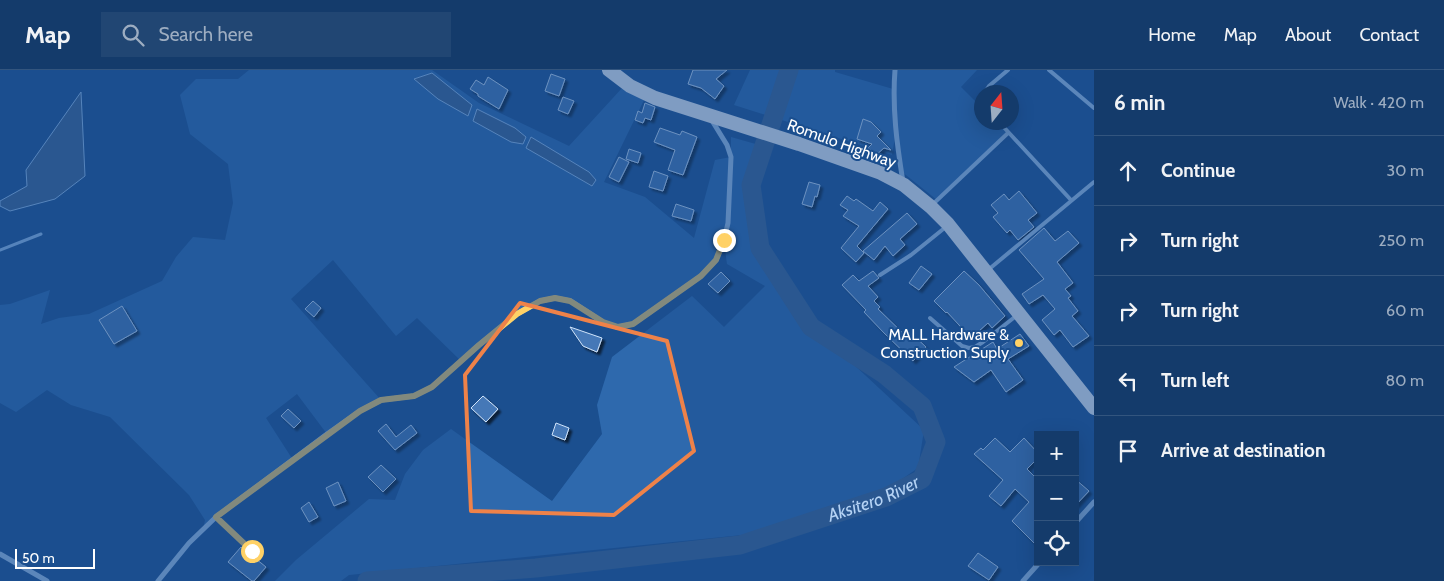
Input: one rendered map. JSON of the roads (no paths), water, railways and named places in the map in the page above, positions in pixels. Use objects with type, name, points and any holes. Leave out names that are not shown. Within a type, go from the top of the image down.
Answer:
[{"type":"highway","name":"Romulo Highway","points":[[608,70],[630,86],[655,98],[860,164],[904,185],[948,224],[1094,408]]},
{"type":"street","points":[[895,70],[894,113],[896,142],[904,185]]},
{"type":"street","points":[[158,581],[189,543],[216,517],[360,411],[381,400],[414,396],[432,387],[517,314],[540,301],[555,298],[570,301],[603,322],[622,326],[633,324],[701,276],[716,260],[728,224],[731,157],[713,117]]},
{"type":"street","points":[[1077,521],[1094,502]]},
{"type":"street","points":[[0,554],[47,581]]},
{"type":"street","points":[[1022,581],[1036,566]]},
{"type":"lane","points":[[990,85],[1008,70]]},
{"type":"lane","points":[[1049,70],[1094,108]]},
{"type":"lane","points":[[1006,130],[1071,200]]},
{"type":"lane","points":[[930,207],[1008,133]]},
{"type":"lane","points":[[986,271],[1094,182]]},
{"type":"lane","points":[[880,275],[911,255],[948,224]]},
{"type":"lane","points":[[930,318],[962,346],[969,348],[983,342],[1019,313]]},
{"type":"lane","points":[[216,517],[252,551]]},
{"type":"waterway","name":"Aksitero River","points":[[367,581],[536,568],[740,545],[886,497],[922,479],[936,442],[922,406],[884,374],[811,327],[760,248],[751,185],[789,70]]},
{"type":"waterway","points":[[0,250],[41,234]]},
{"type":"place","name":"MALL Hardware & Construction Suply","points":[[1019,343]]}]
